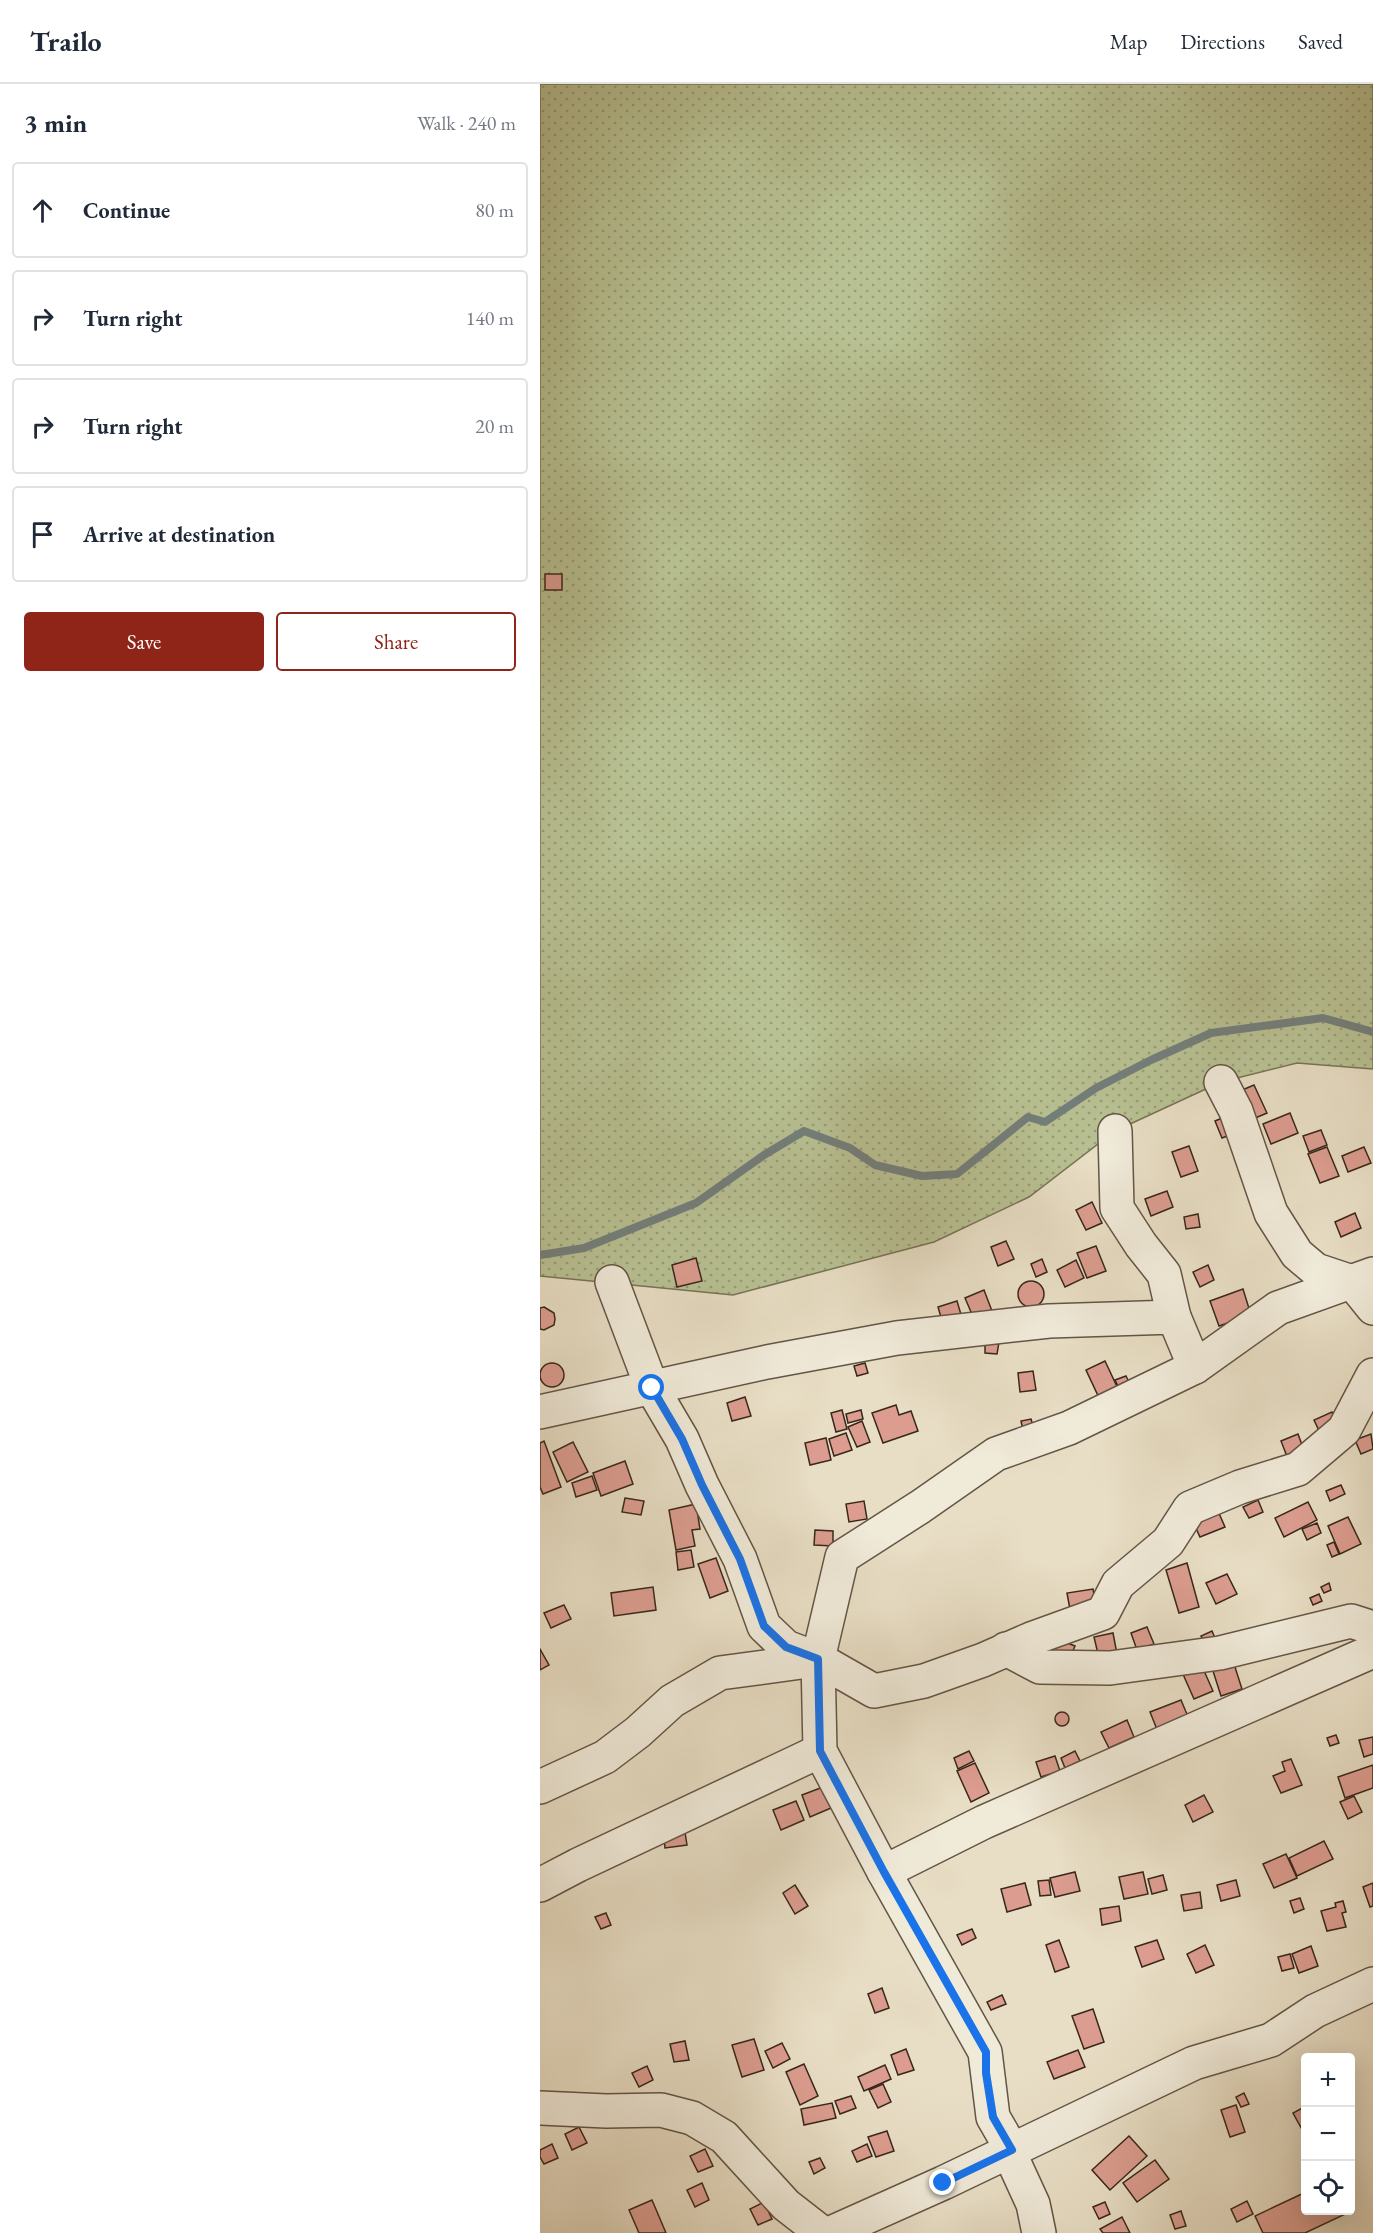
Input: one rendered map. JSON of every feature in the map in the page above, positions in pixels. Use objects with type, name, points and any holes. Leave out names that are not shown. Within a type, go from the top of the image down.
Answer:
[{"type":"street","points":[[1221,1082],[1236,1111],[1271,1213],[1297,1254],[1316,1270],[1362,1278]]},
{"type":"street","points":[[1115,1131],[1117,1208],[1140,1245],[1164,1274],[1174,1317],[1195,1367]]},
{"type":"street","points":[[1362,1278],[1373,1308]]},
{"type":"street","points":[[1039,2233],[1033,2204],[1011,2156],[1012,2150],[993,2117],[986,2073],[986,2052],[884,1872],[820,1751],[818,1659],[842,1557],[920,1507],[996,1454],[1069,1428],[1195,1367],[1278,1308],[1362,1278]]},
{"type":"street","points":[[612,1282],[652,1388],[682,1439],[702,1485],[740,1559],[764,1626],[786,1647],[818,1659],[874,1691],[924,1681],[1103,1613],[1118,1584],[1168,1542],[1190,1508],[1240,1487],[1298,1469],[1344,1431],[1373,1375]]},
{"type":"street","points":[[540,1412],[767,1362],[897,1338],[1049,1321],[1174,1317]]},
{"type":"street","points":[[1006,1649],[1040,1667],[1110,1668],[1220,1653],[1352,1622],[1373,1628]]},
{"type":"street","points":[[884,1872],[984,1822],[1373,1651]]},
{"type":"street","points":[[540,1787],[605,1757],[638,1732],[672,1701],[720,1673],[818,1659]]},
{"type":"street","points":[[540,1885],[820,1751]]},
{"type":"street","points":[[831,2233],[1194,2063],[1271,2040],[1315,2011],[1373,1984]]},
{"type":"street","points":[[540,2108],[606,2111],[661,2110],[692,2118],[724,2137],[786,2205],[822,2233]]},
{"type":"green space","points":[[540,84],[1373,84],[1373,1069],[1297,1063],[1221,1082],[1115,1131],[1029,1197],[934,1242],[733,1295],[540,1276]]},
{"type":"building","points":[[545,574],[562,574],[562,590],[545,590]]},
{"type":"building","points":[[1254,1085],[1267,1113],[1253,1119],[1240,1091]]},
{"type":"building","points":[[1290,1113],[1298,1133],[1271,1144],[1263,1124]]},
{"type":"building","points":[[1232,1114],[1238,1132],[1222,1138],[1215,1121]]},
{"type":"building","points":[[1321,1130],[1327,1145],[1309,1152],[1303,1136]]},
{"type":"building","points":[[1189,1146],[1198,1171],[1181,1177],[1172,1152]]},
{"type":"building","points":[[1327,1147],[1339,1176],[1320,1183],[1308,1154]]},
{"type":"building","points":[[1364,1147],[1371,1163],[1348,1172],[1342,1156]]},
{"type":"building","points":[[1167,1191],[1173,1207],[1151,1216],[1145,1199]]},
{"type":"building","points":[[1092,1202],[1102,1223],[1086,1230],[1076,1210]]},
{"type":"building","points":[[1355,1213],[1361,1228],[1341,1237],[1335,1222]]},
{"type":"building","points":[[1198,1214],[1200,1227],[1186,1229],[1184,1217]]},
{"type":"building","points":[[1006,1241],[1014,1259],[998,1266],[991,1247]]},
{"type":"building","points":[[1096,1246],[1106,1271],[1087,1278],[1077,1253]]},
{"type":"building","points":[[696,1258],[702,1281],[677,1287],[672,1265]]},
{"type":"building","points":[[1042,1259],[1047,1272],[1036,1277],[1031,1264]]},
{"type":"building","points":[[1076,1260],[1084,1278],[1065,1287],[1057,1270]]},
{"type":"building","points":[[1208,1265],[1214,1280],[1200,1287],[1193,1272]]},
{"type":"building","points":[[1031,1281],[1040,1285],[1044,1294],[1040,1303],[1031,1307],[1022,1303],[1018,1294],[1022,1285]]},
{"type":"building","points":[[1243,1289],[1251,1315],[1219,1326],[1210,1301]]},
{"type":"building","points":[[984,1290],[992,1311],[974,1319],[965,1298]]},
{"type":"building","points":[[957,1301],[962,1318],[943,1324],[938,1307]]},
{"type":"building","points":[[544,1307],[554,1313],[555,1319],[554,1325],[544,1330],[540,1329],[540,1308]]},
{"type":"building","points":[[985,1341],[999,1342],[997,1354],[985,1353]]},
{"type":"building","points":[[1105,1361],[1120,1393],[1101,1402],[1086,1370]]},
{"type":"building","points":[[552,1363],[561,1366],[564,1375],[561,1384],[552,1387],[543,1384],[540,1375],[543,1366]]},
{"type":"building","points":[[865,1363],[868,1373],[857,1376],[854,1366]]},
{"type":"building","points":[[1033,1371],[1036,1390],[1020,1392],[1018,1373]]},
{"type":"building","points":[[1126,1376],[1131,1386],[1120,1390],[1115,1380]]},
{"type":"building","points":[[745,1397],[751,1416],[732,1421],[727,1403]]},
{"type":"building","points":[[896,1405],[899,1415],[911,1411],[918,1431],[883,1443],[872,1413]]},
{"type":"building","points":[[842,1410],[847,1429],[836,1432],[831,1413]]},
{"type":"building","points":[[861,1410],[863,1419],[848,1423],[846,1414]]},
{"type":"building","points":[[1332,1412],[1341,1431],[1323,1439],[1314,1420]]},
{"type":"building","points":[[1031,1419],[1036,1436],[1025,1439],[1021,1421]]},
{"type":"building","points":[[862,1421],[870,1442],[857,1447],[848,1427]]},
{"type":"building","points":[[846,1433],[852,1450],[834,1456],[829,1439]]},
{"type":"building","points":[[1298,1434],[1305,1453],[1288,1459],[1281,1441]]},
{"type":"building","points":[[1371,1434],[1373,1449],[1361,1454],[1355,1440]]},
{"type":"building","points":[[826,1438],[831,1460],[810,1465],[805,1443]]},
{"type":"building","points":[[544,1441],[561,1487],[543,1494],[540,1487],[540,1443]]},
{"type":"building","points":[[573,1442],[588,1472],[567,1482],[553,1452]]},
{"type":"building","points":[[625,1461],[633,1484],[601,1496],[593,1473]]},
{"type":"building","points":[[592,1476],[597,1490],[576,1497],[572,1483]]},
{"type":"building","points":[[1341,1485],[1345,1494],[1330,1501],[1326,1491]]},
{"type":"building","points":[[625,1498],[644,1501],[641,1515],[622,1512]]},
{"type":"building","points":[[1258,1500],[1263,1512],[1249,1518],[1243,1507]]},
{"type":"building","points":[[864,1501],[867,1519],[849,1522],[846,1504]]},
{"type":"building","points":[[1308,1502],[1317,1520],[1284,1537],[1275,1518]]},
{"type":"building","points":[[696,1504],[700,1529],[692,1530],[695,1546],[676,1550],[669,1510]]},
{"type":"building","points":[[1218,1511],[1225,1527],[1200,1537],[1193,1522]]},
{"type":"building","points":[[1348,1517],[1361,1544],[1340,1554],[1328,1526]]},
{"type":"building","points":[[1317,1523],[1321,1533],[1307,1540],[1302,1529]]},
{"type":"building","points":[[815,1530],[833,1531],[833,1546],[814,1545]]},
{"type":"building","points":[[1334,1542],[1339,1554],[1332,1557],[1327,1545]]},
{"type":"building","points":[[691,1550],[694,1567],[678,1570],[676,1552]]},
{"type":"building","points":[[716,1558],[728,1591],[710,1598],[698,1564]]},
{"type":"building","points":[[1187,1563],[1199,1607],[1179,1613],[1166,1570]]},
{"type":"building","points":[[1227,1574],[1237,1594],[1216,1604],[1206,1583]]},
{"type":"building","points":[[1329,1583],[1331,1590],[1324,1593],[1321,1587]]},
{"type":"building","points":[[653,1587],[656,1610],[614,1616],[611,1593]]},
{"type":"building","points":[[1093,1589],[1097,1610],[1071,1615],[1067,1593]]},
{"type":"building","points":[[1319,1594],[1322,1601],[1313,1605],[1310,1598]]},
{"type":"building","points":[[564,1605],[571,1619],[551,1628],[544,1613]]},
{"type":"building","points":[[1147,1627],[1154,1644],[1137,1650],[1131,1633]]},
{"type":"building","points":[[1212,1631],[1215,1638],[1205,1643],[1201,1636]]},
{"type":"building","points":[[1113,1633],[1117,1654],[1099,1658],[1094,1637]]},
{"type":"building","points":[[1057,1639],[1075,1646],[1068,1662],[1051,1655]]},
{"type":"building","points":[[540,1649],[549,1665],[540,1670]]},
{"type":"building","points":[[1201,1664],[1213,1691],[1194,1699],[1182,1672]]},
{"type":"building","points":[[1234,1664],[1242,1689],[1221,1696],[1213,1671]]},
{"type":"building","points":[[1181,1700],[1189,1719],[1158,1732],[1150,1712]]},
{"type":"building","points":[[1059,1712],[1065,1712],[1069,1719],[1065,1726],[1059,1726],[1055,1722],[1055,1716]]},
{"type":"building","points":[[1127,1720],[1134,1737],[1109,1748],[1101,1732]]},
{"type":"building","points":[[1336,1735],[1339,1743],[1330,1746],[1327,1738]]},
{"type":"building","points":[[1373,1737],[1373,1754],[1364,1757],[1359,1740]]},
{"type":"building","points":[[969,1751],[974,1761],[958,1769],[954,1758]]},
{"type":"building","points":[[1075,1751],[1080,1761],[1065,1768],[1061,1758]]},
{"type":"building","points":[[1055,1756],[1060,1771],[1041,1777],[1036,1762]]},
{"type":"building","points":[[1291,1759],[1302,1785],[1281,1793],[1273,1776],[1285,1771],[1282,1762]]},
{"type":"building","points":[[975,1763],[989,1793],[971,1802],[957,1771]]},
{"type":"building","points":[[1373,1765],[1373,1788],[1345,1798],[1338,1777]]},
{"type":"building","points":[[823,1787],[831,1808],[810,1817],[802,1795]]},
{"type":"building","points":[[1204,1795],[1213,1812],[1193,1822],[1185,1805]]},
{"type":"building","points":[[1354,1796],[1362,1812],[1348,1819],[1340,1802]]},
{"type":"building","points":[[796,1801],[804,1820],[781,1830],[773,1810]]},
{"type":"building","points":[[684,1826],[687,1845],[665,1848],[663,1829]]},
{"type":"building","points":[[1324,1841],[1333,1859],[1297,1876],[1289,1858]]},
{"type":"building","points":[[1286,1854],[1297,1878],[1274,1888],[1263,1864]]},
{"type":"building","points":[[1075,1872],[1080,1891],[1055,1897],[1050,1878]]},
{"type":"building","points":[[1143,1872],[1148,1894],[1124,1899],[1119,1877]]},
{"type":"building","points":[[1163,1875],[1167,1890],[1152,1894],[1148,1879]]},
{"type":"building","points":[[1049,1880],[1051,1895],[1040,1896],[1038,1881]]},
{"type":"building","points":[[1236,1880],[1240,1896],[1221,1901],[1217,1885]]},
{"type":"building","points":[[1025,1883],[1031,1905],[1007,1912],[1001,1889]]},
{"type":"building","points":[[1373,1883],[1373,1906],[1370,1907],[1363,1887]]},
{"type":"building","points":[[795,1885],[808,1906],[795,1914],[783,1893]]},
{"type":"building","points":[[1200,1892],[1202,1908],[1184,1911],[1181,1895]]},
{"type":"building","points":[[1300,1898],[1304,1909],[1294,1913],[1290,1901]]},
{"type":"building","points":[[1343,1901],[1346,1912],[1342,1913],[1346,1927],[1327,1931],[1321,1911],[1336,1907],[1335,1903]]},
{"type":"building","points":[[1119,1906],[1121,1921],[1102,1925],[1100,1909]]},
{"type":"building","points":[[606,1913],[611,1925],[601,1929],[595,1917]]},
{"type":"building","points":[[972,1929],[976,1938],[962,1945],[957,1935]]},
{"type":"building","points":[[1059,1940],[1069,1967],[1055,1972],[1046,1945]]},
{"type":"building","points":[[1157,1940],[1164,1959],[1142,1967],[1135,1947]]},
{"type":"building","points":[[1205,1945],[1214,1965],[1196,1973],[1187,1954]]},
{"type":"building","points":[[1311,1946],[1318,1966],[1299,1973],[1292,1954]]},
{"type":"building","points":[[1290,1954],[1294,1968],[1282,1971],[1278,1957]]},
{"type":"building","points":[[882,1988],[889,2008],[875,2013],[868,1994]]},
{"type":"building","points":[[1002,1995],[1006,2004],[991,2010],[987,2002]]},
{"type":"building","points":[[1093,2009],[1104,2042],[1084,2049],[1072,2016]]},
{"type":"building","points":[[754,2039],[764,2070],[742,2077],[732,2045]]},
{"type":"building","points":[[685,2041],[689,2060],[674,2062],[670,2044]]},
{"type":"building","points":[[782,2043],[790,2059],[773,2068],[765,2051]]},
{"type":"building","points":[[906,2049],[914,2070],[898,2075],[891,2055]]},
{"type":"building","points":[[1078,2050],[1085,2067],[1054,2079],[1047,2062]]},
{"type":"building","points":[[804,2064],[818,2096],[800,2105],[786,2072]]},
{"type":"building","points":[[885,2065],[891,2079],[864,2091],[858,2077]]},
{"type":"building","points":[[647,2066],[653,2080],[639,2087],[632,2073]]},
{"type":"building","points":[[883,2084],[891,2102],[878,2108],[869,2090]]},
{"type":"building","points":[[1244,2093],[1249,2104],[1241,2107],[1236,2097]]},
{"type":"building","points":[[851,2096],[856,2108],[840,2114],[835,2101]]},
{"type":"building","points":[[832,2103],[836,2118],[804,2125],[801,2109]]},
{"type":"building","points":[[1236,2105],[1245,2132],[1230,2137],[1221,2110]]},
{"type":"building","points":[[1301,2109],[1301,2128],[1293,2113]]},
{"type":"building","points":[[579,2127],[587,2143],[572,2150],[565,2134]]},
{"type":"building","points":[[887,2131],[894,2151],[876,2157],[868,2137]]},
{"type":"building","points":[[1129,2136],[1147,2156],[1110,2190],[1092,2170]]},
{"type":"building","points":[[552,2144],[558,2158],[544,2164],[540,2157],[540,2150]]},
{"type":"building","points":[[867,2144],[872,2156],[857,2162],[852,2151]]},
{"type":"building","points":[[705,2149],[713,2166],[698,2172],[690,2156]]},
{"type":"building","points":[[820,2158],[825,2168],[814,2174],[809,2162]]},
{"type":"building","points":[[1155,2160],[1169,2179],[1137,2202],[1123,2183]]},
{"type":"building","points":[[702,2183],[709,2200],[695,2207],[687,2190]]},
{"type":"building","points":[[1301,2194],[1301,2215],[1343,2215],[1305,2233],[1263,2233],[1255,2216]]},
{"type":"building","points":[[652,2200],[666,2233],[639,2233],[629,2210]]},
{"type":"building","points":[[1247,2201],[1253,2214],[1237,2222],[1231,2209]]},
{"type":"building","points":[[764,2202],[772,2219],[758,2225],[750,2209]]},
{"type":"building","points":[[1105,2202],[1110,2214],[1099,2219],[1093,2207]]},
{"type":"building","points":[[1181,2211],[1186,2226],[1175,2229],[1170,2215]]},
{"type":"building","points":[[1122,2217],[1130,2233],[1103,2233],[1100,2229]]},
{"type":"waterway","points":[[540,1255],[584,1248],[696,1203],[764,1155],[804,1131],[850,1148],[875,1165],[922,1176],[957,1174],[1028,1117],[1045,1122],[1096,1088],[1211,1033],[1323,1018],[1373,1032]]},
{"type":"route","points":[[652,1388],[682,1439],[702,1485],[740,1559],[764,1626],[786,1647],[818,1659],[820,1751],[884,1872],[986,2052],[986,2073],[993,2117],[1012,2150],[943,2183]]}]
